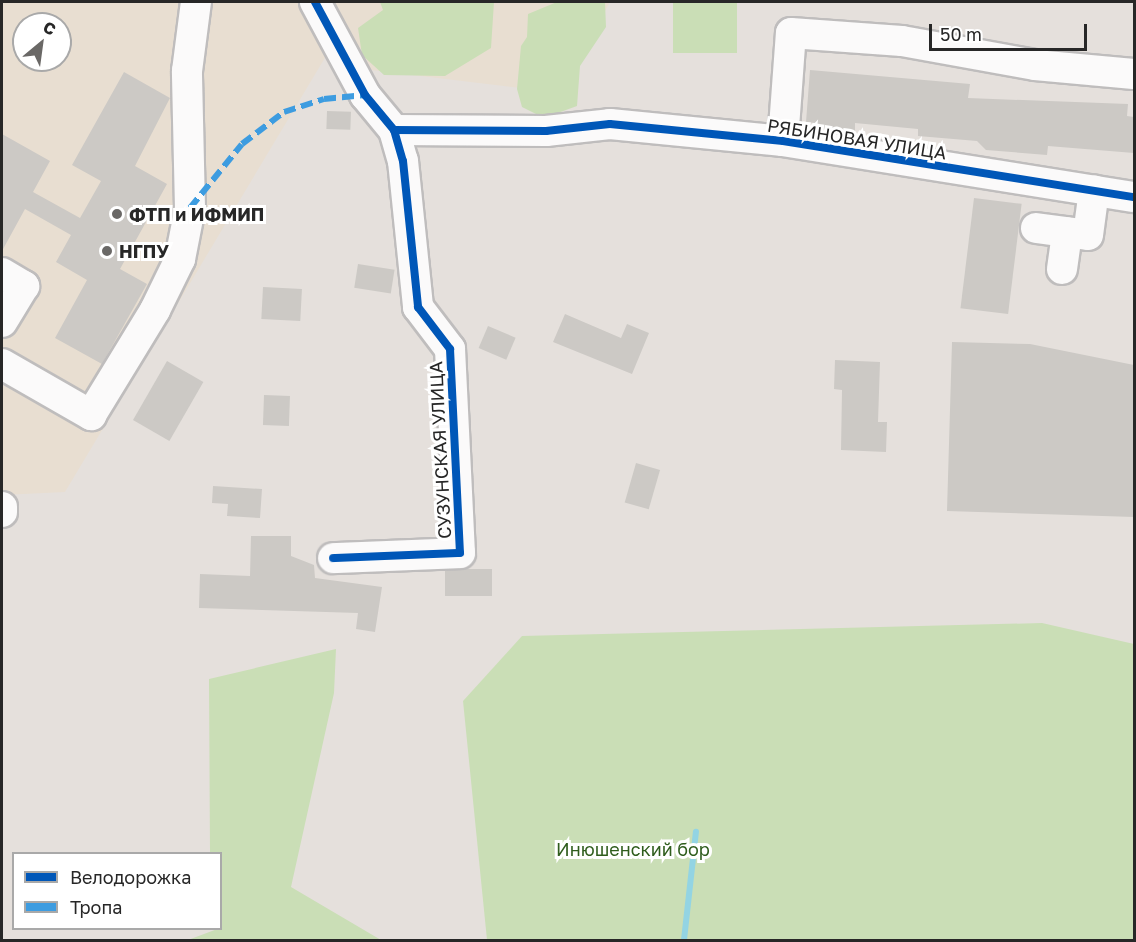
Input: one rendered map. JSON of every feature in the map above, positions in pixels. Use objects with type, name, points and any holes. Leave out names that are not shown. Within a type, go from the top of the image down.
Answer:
[{"type":"street","points":[[2,364],[91,415],[154,310],[180,259],[190,208],[187,70],[196,2]]},
{"type":"street","name":"СУЗУНСКАЯ УЛИЦА","points":[[315,2],[365,95],[394,130],[411,211],[418,307],[450,349],[460,553],[333,558]]},
{"type":"street","points":[[783,141],[791,33],[902,41],[1035,65],[1134,74]]},
{"type":"street","name":"РЯБИНОВАЯ УЛИЦА","points":[[394,130],[546,131],[610,124],[783,141],[1134,197]]},
{"type":"street","points":[[1036,228],[1088,235],[1094,190]]},
{"type":"street","points":[[1062,269],[1067,232]]},
{"type":"street","points":[[2,273],[24,286],[2,322]]},
{"type":"street","points":[[2,507],[2,512]]},
{"type":"shaded area","name":"НГПУ","points":[[2,2],[610,2],[561,93],[371,70],[329,51],[65,492],[2,495]]},
{"type":"green space","points":[[380,2],[494,2],[491,48],[445,76],[384,75],[362,55],[358,28],[383,10]]},
{"type":"green space","points":[[557,2],[605,2],[606,27],[580,66],[577,106],[544,118],[522,107],[517,89],[521,46],[527,37],[528,14]]},
{"type":"green space","points":[[673,2],[737,2],[737,53],[673,53]]},
{"type":"green space","name":"Инюшенский бор","points":[[1042,623],[1134,644],[1134,940],[487,940],[463,701],[522,636]]},
{"type":"green space","points":[[336,649],[334,693],[291,887],[381,940],[188,940],[215,930],[222,930],[222,852],[210,852],[209,679]]},
{"type":"building","points":[[810,70],[970,84],[968,98],[1128,104],[1127,116],[1134,117],[1134,153],[1048,146],[1047,155],[986,150],[977,141],[918,136],[918,129],[855,123],[855,131],[816,128],[816,123],[806,122]]},
{"type":"building","name":"ФТП и ИФМИП","points":[[124,72],[170,98],[135,166],[167,184],[120,269],[147,284],[102,364],[55,338],[87,280],[56,262],[71,235],[25,209],[2,251],[2,134],[50,161],[33,192],[80,218],[101,181],[72,165]]},
{"type":"building","points":[[327,111],[351,112],[350,130],[326,129]]},
{"type":"building","points":[[974,198],[1022,204],[1008,314],[960,308]]},
{"type":"building","points":[[358,264],[395,270],[391,293],[354,288]]},
{"type":"building","points":[[263,287],[302,289],[300,321],[261,319]]},
{"type":"building","points":[[565,314],[621,338],[627,324],[649,333],[632,374],[553,342]]},
{"type":"building","points":[[488,326],[516,338],[506,360],[479,348]]},
{"type":"building","points":[[952,342],[1030,344],[1134,365],[1134,517],[947,511]]},
{"type":"building","points":[[835,360],[880,362],[878,422],[887,422],[886,452],[841,450],[842,390],[834,389]]},
{"type":"building","points":[[167,361],[203,382],[169,441],[133,420]]},
{"type":"building","points":[[264,395],[290,396],[289,426],[263,425]]},
{"type":"building","points":[[636,463],[660,470],[649,509],[625,502]]},
{"type":"building","points":[[213,486],[262,489],[260,518],[227,516],[228,504],[212,503]]},
{"type":"building","points":[[251,536],[291,536],[291,556],[314,565],[315,578],[382,587],[375,632],[356,629],[358,613],[199,608],[200,574],[250,576]]},
{"type":"building","points":[[445,569],[492,569],[492,596],[445,596]]},
{"type":"waterway","points":[[684,940],[696,832]]},
{"type":"marked path","points":[[190,208],[242,144],[284,112],[324,99],[365,95]]},
{"type":"cycle path","points":[[315,2],[365,95],[394,130],[403,161],[418,307],[450,349],[460,553],[333,558]]},
{"type":"cycle path","points":[[394,130],[546,131],[610,124],[783,141],[1134,197]]},
{"type":"place","name":"ФТП и ИФМИП","points":[[117,214]]},
{"type":"place","name":"НГПУ","points":[[107,251]]}]
